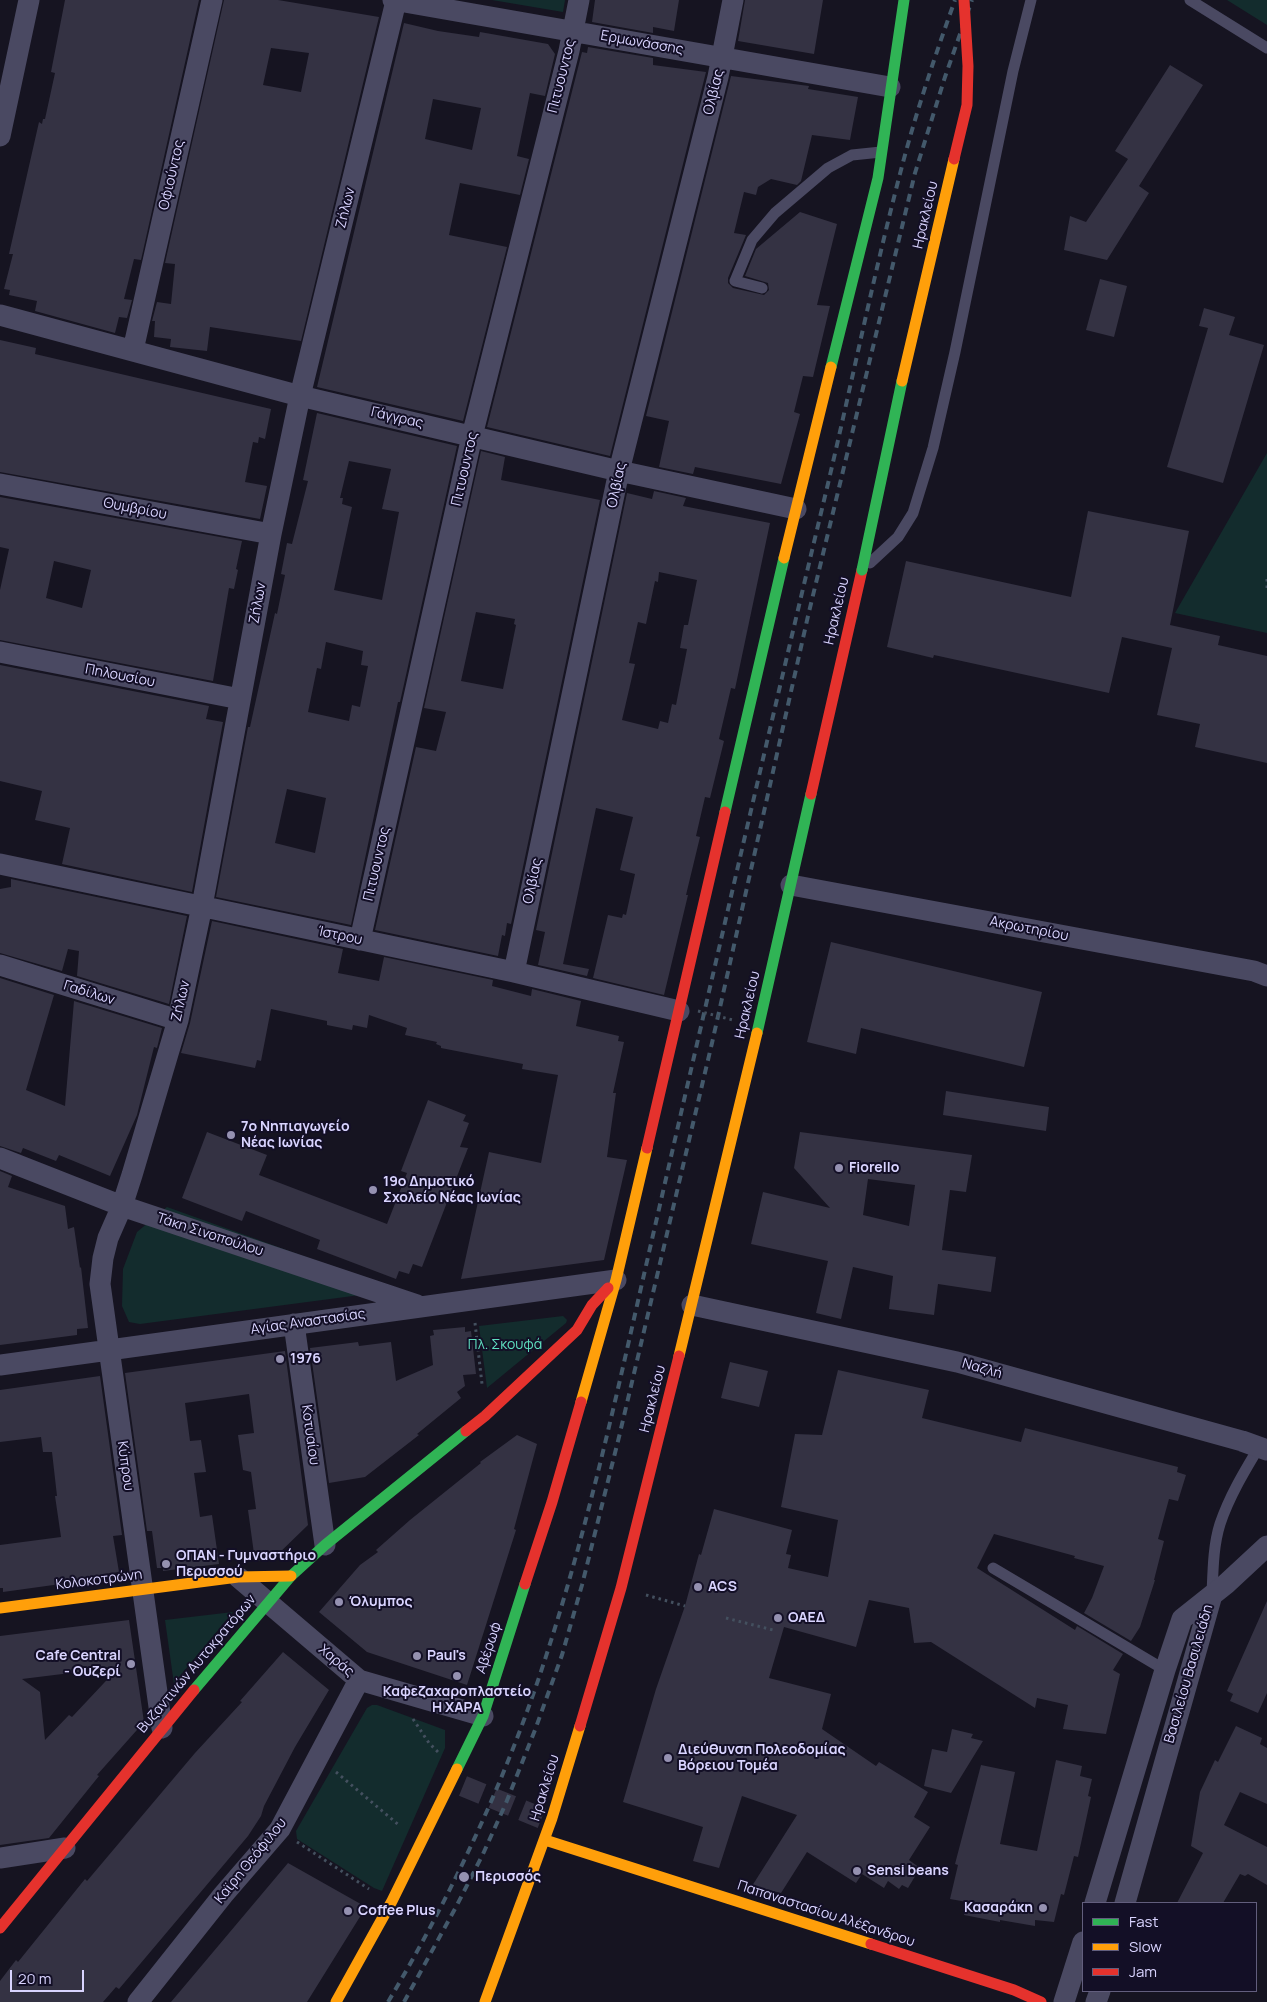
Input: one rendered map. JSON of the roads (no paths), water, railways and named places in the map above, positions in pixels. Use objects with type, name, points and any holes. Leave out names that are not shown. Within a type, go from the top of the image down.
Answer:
[{"type":"street","points":[[0,136],[29,0]]},
{"type":"street","name":"Οφιούντος","points":[[133,350],[212,0]]},
{"type":"street","name":"Ερμωνάσσης","points":[[395,0],[890,87]]},
{"type":"street","name":"Ζήλων","points":[[122,1206],[178,1020],[202,906],[270,534],[300,396],[395,0]]},
{"type":"street","name":"Πιτυουντος","points":[[360,940],[472,436],[573,31],[579,0]]},
{"type":"street","name":"Ολβίας","points":[[514,972],[619,471],[723,58],[733,0]]},
{"type":"street","points":[[616,1280],[689,1011],[796,509],[878,178],[904,0]]},
{"type":"street","name":"Ηρακλείου","points":[[485,2002],[545,1840],[621,1588],[692,1305],[791,885],[901,387],[967,105],[968,66],[964,0]]},
{"type":"street","name":"Γάγγρας","points":[[0,315],[300,396],[619,471],[796,509]]},
{"type":"street","name":"Θυμβρίου","points":[[0,484],[270,534]]},
{"type":"street","name":"Πηλουσίου","points":[[0,652],[240,699]]},
{"type":"street","name":"Ίστρου","points":[[0,864],[514,972],[689,1011]]},
{"type":"street","name":"Ακρωτηρίου","points":[[791,885],[1254,971],[1267,976]]},
{"type":"street","name":"Γαδίλων","points":[[0,965],[178,1020]]},
{"type":"street","name":"Τάκη Σινοπούλου","points":[[0,1158],[122,1206],[422,1306]]},
{"type":"street","name":"Κύπρου","points":[[122,1206],[108,1238],[100,1284],[162,1728]]},
{"type":"street","name":"Αγίας Αναστασίας","points":[[0,1365],[616,1280]]},
{"type":"street","name":"Βυζαντινών Αυτοκρατόρων","points":[[0,1928],[162,1728],[266,1603],[291,1576],[325,1545],[485,1416],[577,1330],[592,1305],[616,1280]]},
{"type":"street","name":"Αβέρωφ","points":[[336,2002],[392,1901],[483,1716],[552,1502],[616,1280]]},
{"type":"street","name":"Ναζλή","points":[[692,1305],[957,1362],[1263,1449]]},
{"type":"street","name":"Κοτυαίου","points":[[294,1324],[325,1545]]},
{"type":"street","points":[[1212,1595],[1267,1546]]},
{"type":"street","name":"Κολοκοτρώνη","points":[[0,1608],[238,1578],[291,1576]]},
{"type":"street","name":"Χαράς","points":[[238,1578],[359,1680],[483,1716]]},
{"type":"street","name":"Βασιλείου Βασιλειάδη","points":[[1095,1902],[1182,1619],[1212,1595]]},
{"type":"street","name":"Βασιλείου Βασιλειάδη","points":[[1124,1902],[1212,1595]]},
{"type":"street","name":"Καϊρη Θεόφιλου","points":[[138,2002],[223,1895],[280,1829],[359,1680]]},
{"type":"street","name":"Παπαναστασίου Αλέξανδρου","points":[[545,1840],[1014,1990],[1042,2002]]},
{"type":"street","points":[[0,1858],[65,1848]]},
{"type":"street","points":[[1064,2002],[1082,1945]]},
{"type":"lane","points":[[862,570],[898,537],[913,513],[932,448],[957,342],[1013,71],[1032,0]]},
{"type":"lane","points":[[1190,0],[1267,48]]},
{"type":"lane","points":[[762,288],[735,281],[752,240],[775,214],[828,168],[852,155],[881,152]]},
{"type":"lane","points":[[1212,1595],[1216,1542],[1220,1525],[1236,1486],[1263,1449]]},
{"type":"lane","points":[[994,1568],[1165,1670]]},
{"type":"tunnel","points":[[463,1786],[551,1822]]},
{"type":"railway","points":[[388,2002],[457,1874],[498,1786],[533,1696],[564,1597],[593,1491],[619,1383],[890,213],[919,105],[955,0]]},
{"type":"railway","points":[[404,2002],[456,1907],[506,1803],[562,1655],[582,1585],[712,1043],[808,616],[915,173],[945,77],[972,0]]},
{"type":"place","name":"7ο Νηπιαγωγείο Νέας Ιωνίας","points":[[231,1135]]},
{"type":"place","name":"Fiorello","points":[[839,1168]]},
{"type":"place","name":"19ο Δημοτικό Σχολείο Νέας Ιωνίας","points":[[373,1190]]},
{"type":"place","name":"1976","points":[[280,1359]]},
{"type":"place","name":"ΟΠΑΝ - Γυμναστήριο Περισσού","points":[[166,1564]]},
{"type":"place","name":"ACS","points":[[698,1587]]},
{"type":"place","name":"Όλυμπος","points":[[339,1602]]},
{"type":"place","name":"ΟΑΕΔ","points":[[778,1618]]},
{"type":"place","name":"Paul's","points":[[417,1656]]},
{"type":"place","name":"Cafe Central - Ουζερί","points":[[131,1664]]},
{"type":"place","name":"Καφεζαχαροπλαστείο Η ΧΑΡΑ","points":[[457,1676]]},
{"type":"place","name":"Διεύθυνση Πολεοδομίας Βόρειου Τομέα","points":[[668,1758]]},
{"type":"place","name":"Sensi beans","points":[[857,1871]]},
{"type":"place","name":"Περισσός","points":[[464,1877]]},
{"type":"place","name":"Κασαράκη","points":[[1043,1908]]},
{"type":"place","name":"Coffee Plus","points":[[348,1911]]},
{"type":"park label","name":"Πλ. Σκουφά","points":[[505,1345]]}]
